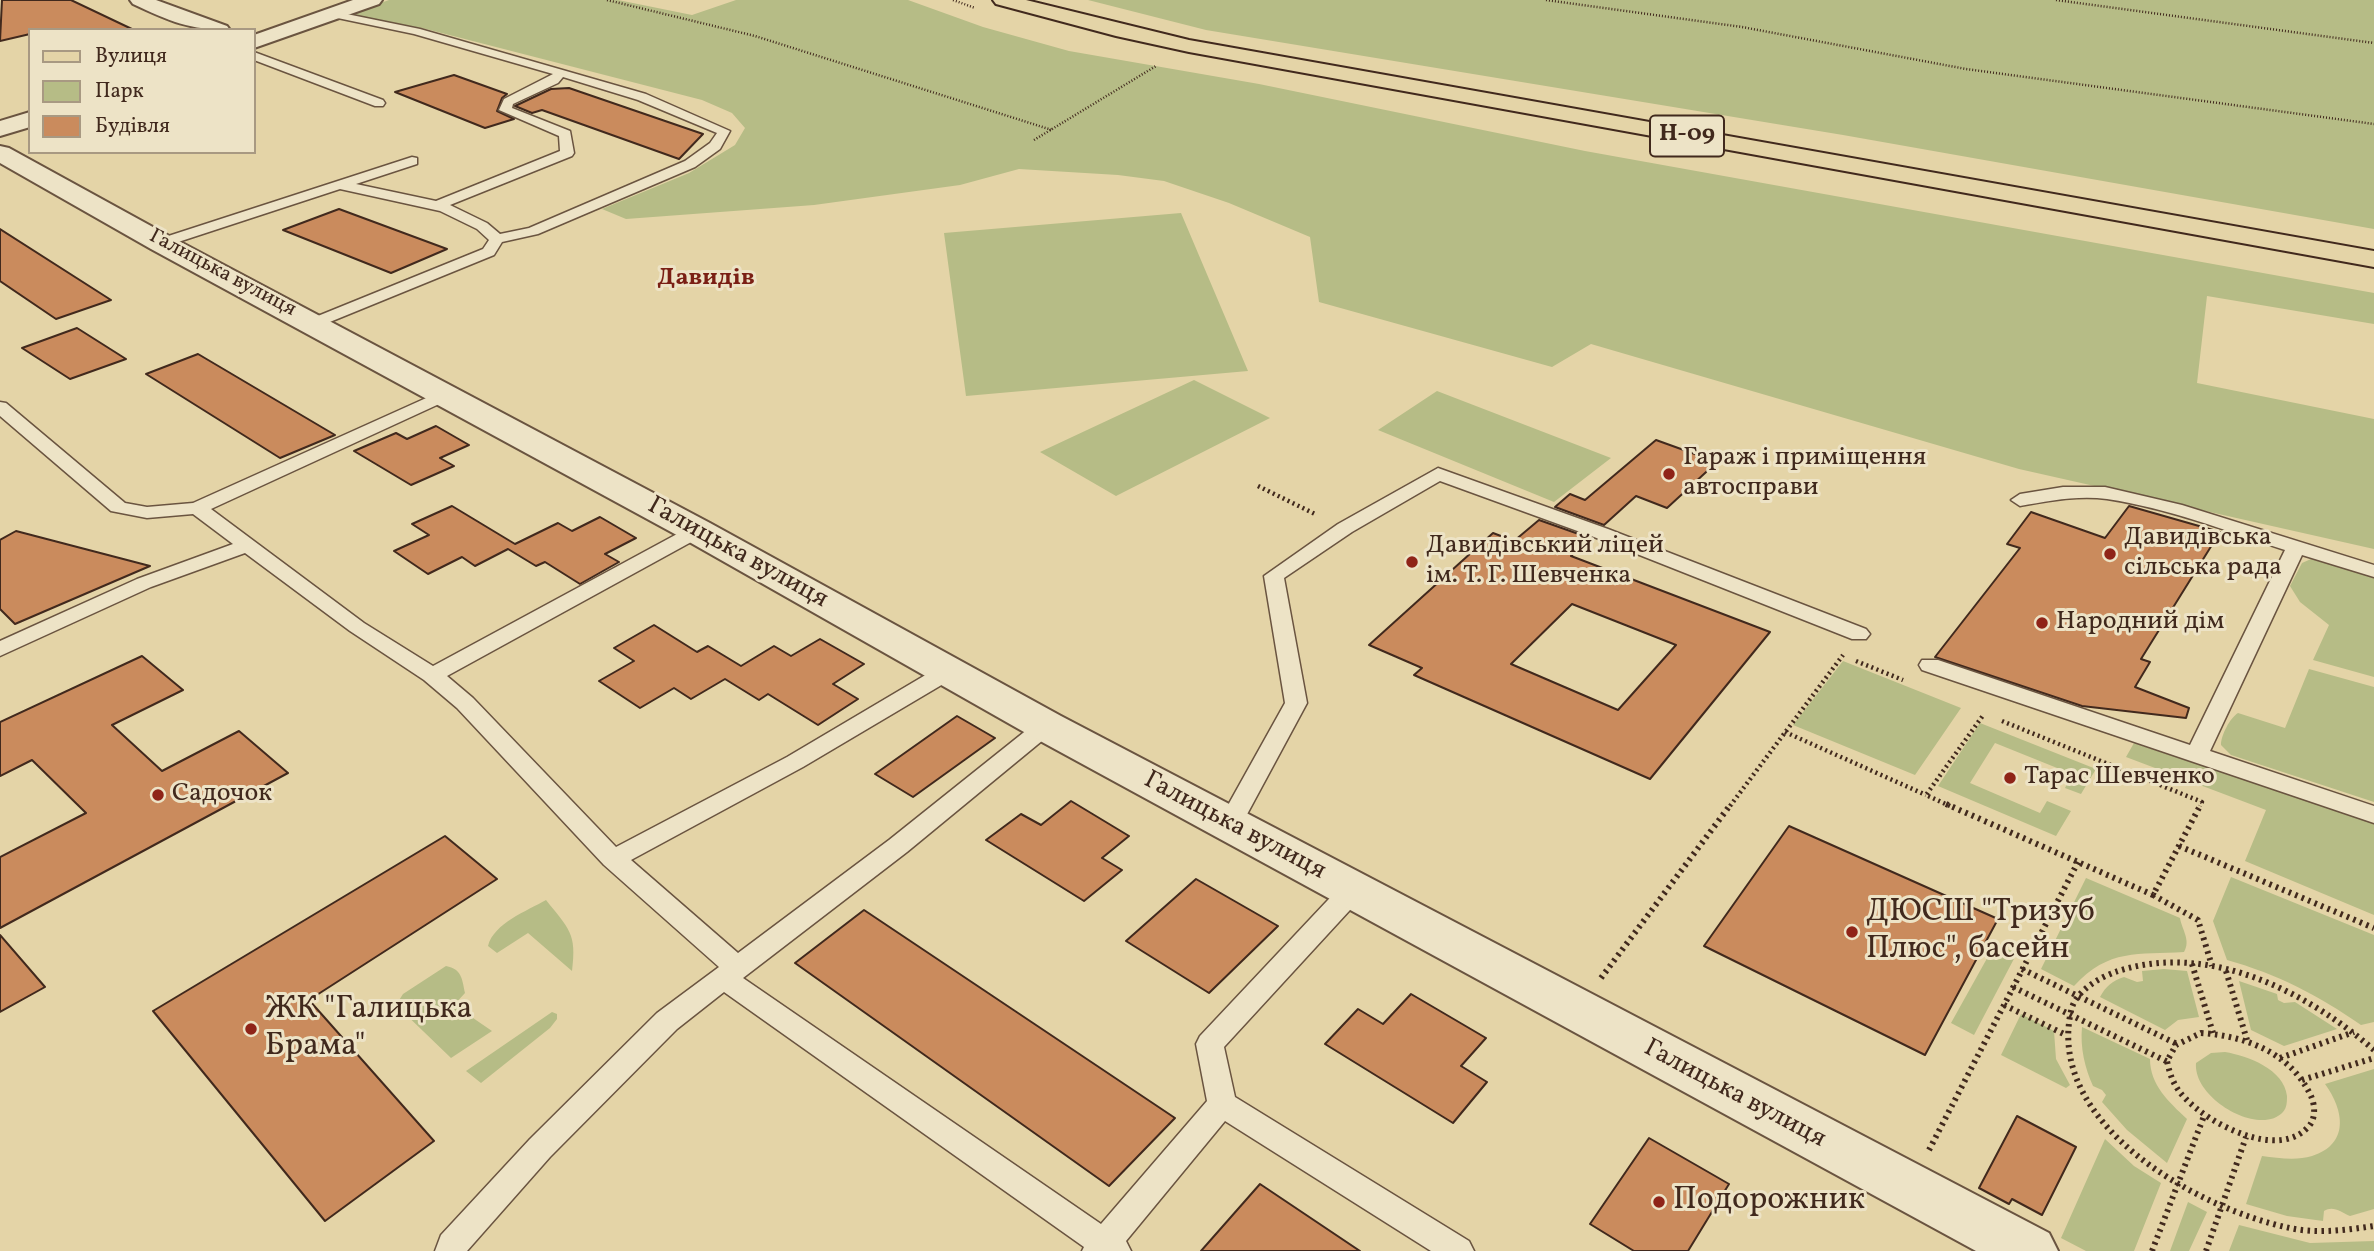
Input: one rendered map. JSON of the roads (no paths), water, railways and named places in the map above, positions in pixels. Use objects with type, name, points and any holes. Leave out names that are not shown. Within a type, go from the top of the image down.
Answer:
[{"type":"main road","name":"Н-09","points":[[1003,0],[1123,32],[1189,46],[2374,258]]},
{"type":"street","points":[[141,0],[170,14],[214,28]]},
{"type":"street","points":[[256,44],[372,0]]},
{"type":"street","points":[[0,130],[28,120]]},
{"type":"street","name":"Галицька вулиця","points":[[0,153],[697,531],[1046,726],[2029,1251]]},
{"type":"lane","points":[[314,323],[489,252],[497,239],[533,231],[690,164],[715,146],[724,131],[642,97],[416,30],[332,14]]},
{"type":"lane","points":[[256,46],[379,103]]},
{"type":"lane","points":[[437,205],[567,153],[565,134],[505,110],[508,102],[554,80],[561,73]]},
{"type":"lane","points":[[162,243],[412,161]]},
{"type":"lane","points":[[341,185],[437,205],[488,229],[497,239]]},
{"type":"lane","points":[[0,407],[118,507],[133,513],[153,514],[197,508],[443,395]]},
{"type":"lane","points":[[1229,825],[1296,703],[1274,576],[1345,528],[1438,474],[1601,533],[1859,634]]},
{"type":"lane","points":[[2020,500],[2063,492],[2105,493],[2182,511],[2374,571]]},
{"type":"lane","points":[[197,508],[357,627],[432,675],[466,703],[613,859],[731,973],[1106,1249],[1222,1104]]},
{"type":"lane","points":[[432,675],[697,531]]},
{"type":"lane","points":[[0,649],[144,583],[247,546]]},
{"type":"lane","points":[[2197,754],[2296,547]]},
{"type":"lane","points":[[1930,665],[2374,815]]},
{"type":"lane","points":[[613,859],[795,762],[947,671]]},
{"type":"lane","points":[[452,1251],[452,1245],[555,1132],[667,1021],[898,846],[1046,726]]},
{"type":"lane","points":[[1352,891],[1210,1044],[1222,1104],[1458,1251]]},
{"type":"place","name":"Гараж і приміщення автосправи","points":[[1669,474]]},
{"type":"place","name":"Давидівська сільська рада","points":[[2110,554]]},
{"type":"place","name":"Давидівський ліцей ім. Т. Г. Шевченка","points":[[1412,562]]},
{"type":"place","name":"Народний дім","points":[[2042,623]]},
{"type":"place","name":"Тарас Шевченко","points":[[2010,778]]},
{"type":"place","name":"Садочок","points":[[158,795]]},
{"type":"place","name":"ДЮСШ \"Тризуб Плюс\", басейн","points":[[1852,932]]},
{"type":"place","name":"ЖК \"Галицька Брама\"","points":[[251,1029]]},
{"type":"place","name":"Подорожник","points":[[1659,1202]]},
{"type":"district","name":"Давидів","points":[[706,280]]}]
